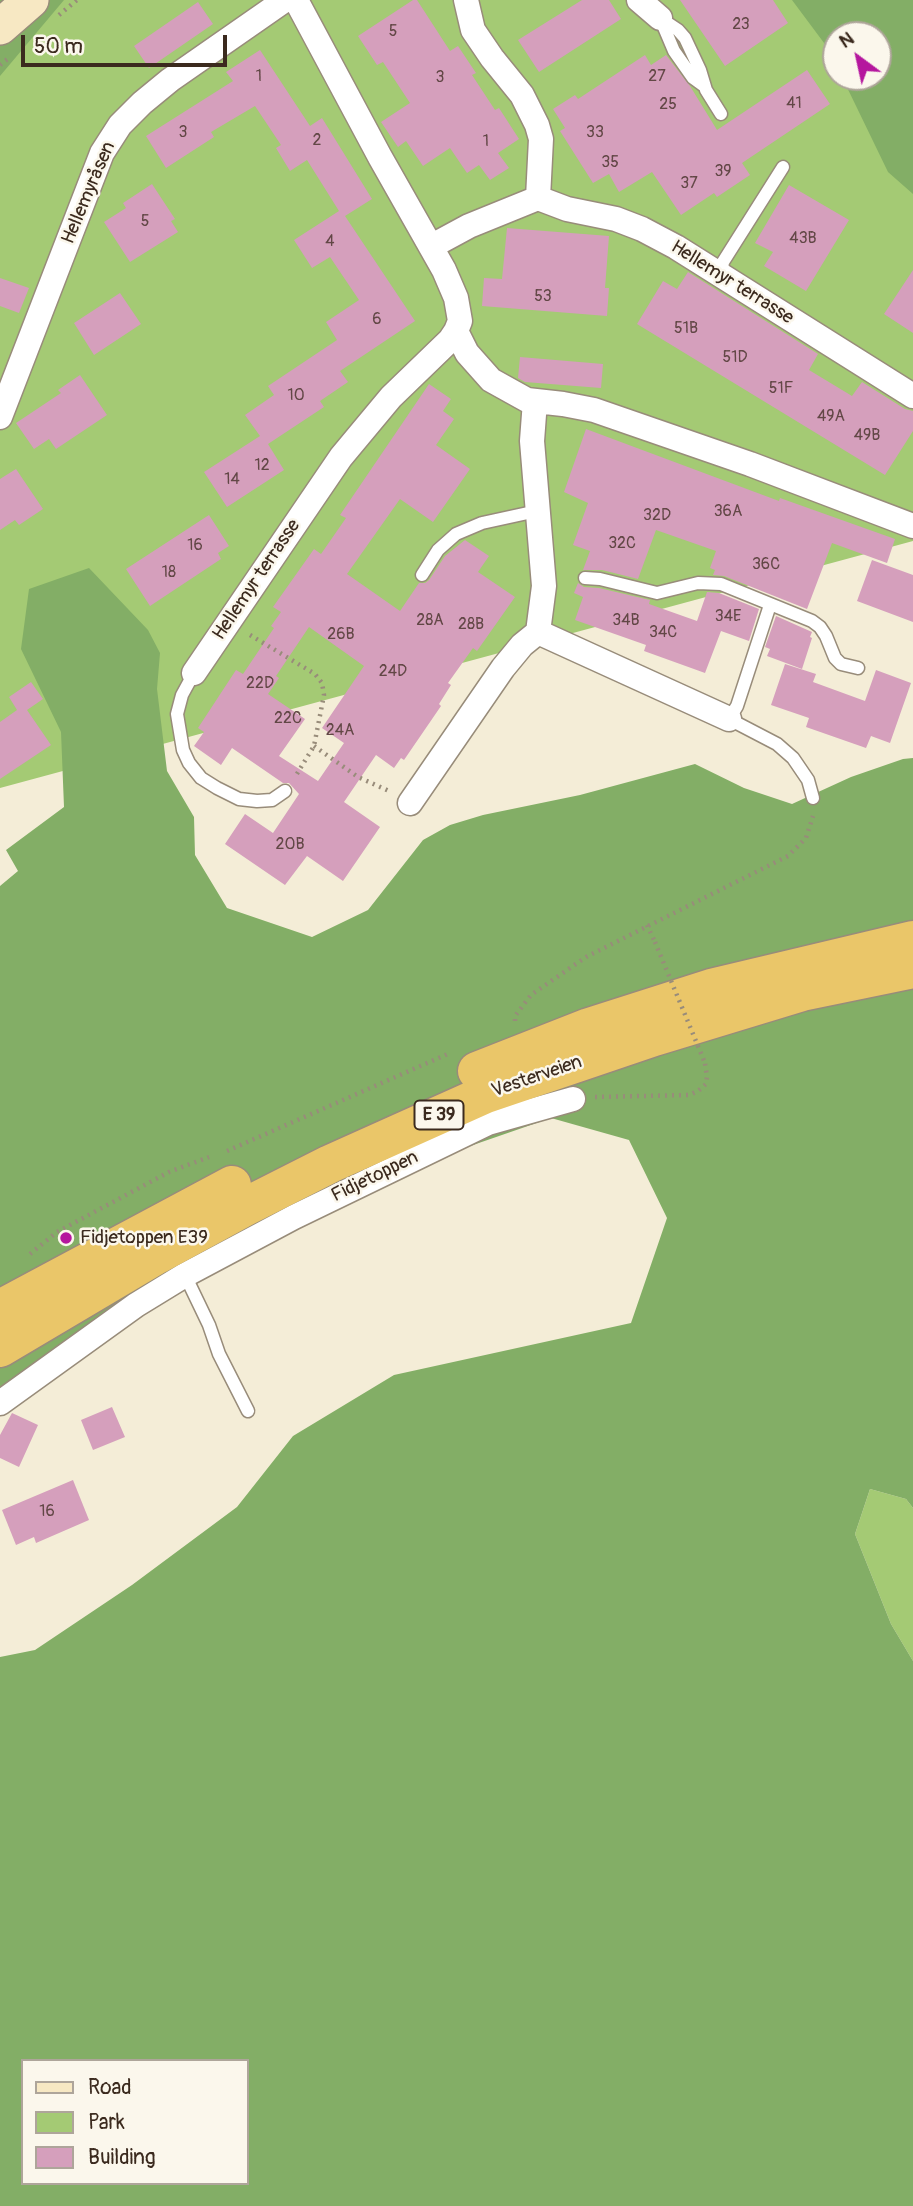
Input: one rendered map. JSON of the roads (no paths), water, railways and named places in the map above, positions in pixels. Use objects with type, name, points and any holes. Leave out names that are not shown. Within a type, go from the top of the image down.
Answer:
[{"type":"highway","name":"Vesterveien","points":[[0,1309],[139,1233],[318,1141],[476,1071],[589,1027],[710,988],[913,940]]},
{"type":"highway","name":"Vesterveien","points":[[0,1348],[156,1255],[245,1207],[331,1164],[486,1094],[654,1037],[802,992],[913,969]]},
{"type":"street","points":[[0,27],[31,0]]},
{"type":"street","name":"Hellemyråsen","points":[[0,416],[102,153],[120,125],[170,80],[285,0]]},
{"type":"street","points":[[296,0],[380,157],[432,247],[456,298],[460,321],[456,331],[467,354],[491,380],[520,397],[594,410],[750,464],[913,526]]},
{"type":"street","points":[[432,247],[469,226],[538,198],[541,139],[537,125],[522,95],[473,30],[466,0]]},
{"type":"street","points":[[639,0],[660,18]]},
{"type":"street","name":"Hellemyr terrasse","points":[[538,198],[567,209],[616,219],[642,229],[676,247],[913,396]]},
{"type":"street","name":"Hellemyr terrasse","points":[[194,673],[341,457],[391,397],[456,331]]},
{"type":"street","points":[[404,798],[503,668],[522,645],[538,632],[544,586],[531,441],[535,401]]},
{"type":"street","points":[[538,632],[729,719]]},
{"type":"street","name":"Fidjetoppen","points":[[0,1403],[109,1323],[185,1275],[294,1217],[488,1123],[573,1099]]},
{"type":"lane","points":[[660,18],[674,51],[693,78],[704,86],[721,114]]},
{"type":"lane","points":[[721,276],[723,262],[783,167]]},
{"type":"lane","points":[[422,575],[438,550],[456,534],[482,523],[537,511]]},
{"type":"lane","points":[[585,578],[657,593],[698,583],[721,584],[793,612],[820,626],[835,658],[841,664],[858,668]]},
{"type":"lane","points":[[770,605],[737,706],[729,719],[777,744],[793,758],[808,780],[813,798]]},
{"type":"lane","name":"Hellemyr terrasse","points":[[194,673],[182,695],[177,714],[183,750],[189,763],[201,778],[239,799],[272,800],[285,791]]},
{"type":"lane","points":[[185,1275],[209,1325],[219,1354],[248,1411]]},
{"type":"place","name":"Fidjetoppen E39","points":[[66,1238]]}]
